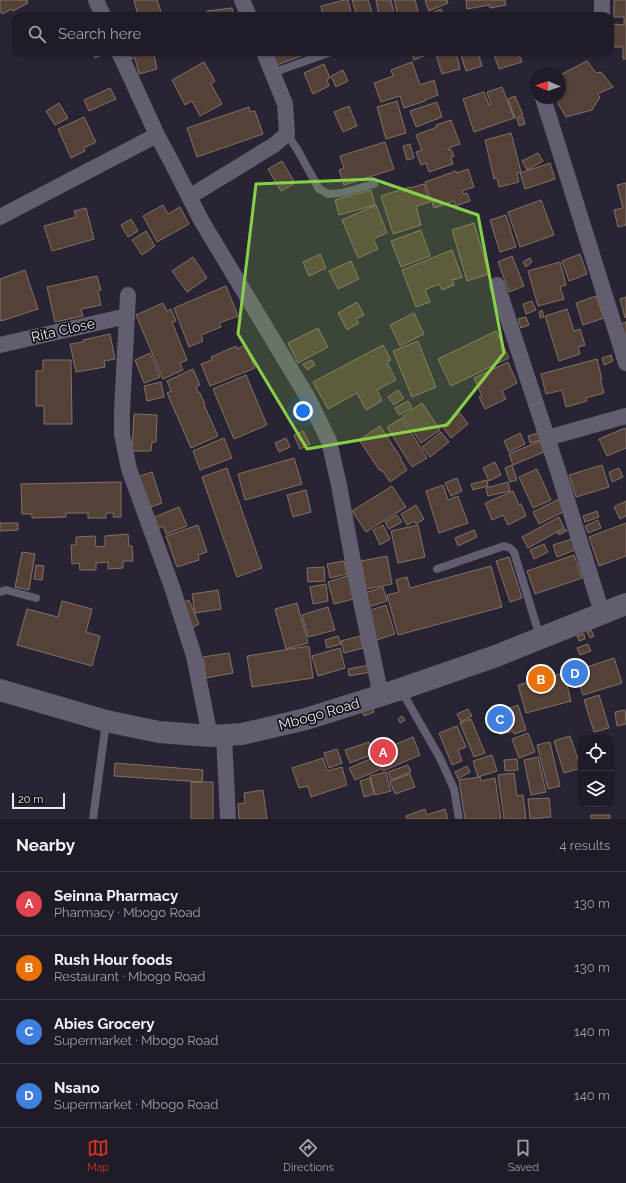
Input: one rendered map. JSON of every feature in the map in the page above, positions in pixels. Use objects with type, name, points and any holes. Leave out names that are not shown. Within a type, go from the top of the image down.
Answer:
[{"type":"main road","name":"Mbogo Road","points":[[0,690],[106,721],[158,732],[217,736],[242,734],[306,720],[391,693],[496,656],[626,604]]},
{"type":"street","points":[[96,0],[101,12]]},
{"type":"street","points":[[242,0],[247,12]]},
{"type":"street","points":[[602,0],[602,12]]},
{"type":"street","points":[[121,56],[157,135],[201,220],[308,398],[329,441],[339,485],[355,573],[391,693]]},
{"type":"street","points":[[189,196],[274,145],[287,134],[285,104],[266,56]]},
{"type":"street","points":[[545,104],[626,362]]},
{"type":"street","points":[[0,217],[157,135]]},
{"type":"street","points":[[497,285],[602,613]]},
{"type":"street","points":[[128,296],[122,434],[129,469],[172,587],[217,736],[228,819]]},
{"type":"street","name":"Rita Close","points":[[0,345],[127,316]]},
{"type":"street","points":[[547,438],[626,416]]},
{"type":"lane","points":[[272,73],[320,56]]},
{"type":"lane","points":[[287,134],[319,189],[328,194],[342,193],[374,184]]},
{"type":"lane","points":[[437,569],[504,546],[510,548],[514,552],[540,638]]},
{"type":"lane","points":[[0,592],[6,590],[36,598]]},
{"type":"lane","points":[[391,693],[440,758],[454,789],[459,819]]},
{"type":"lane","points":[[93,819],[106,721]]},
{"type":"highlighted area","points":[[373,179],[478,215],[504,353],[447,425],[307,449],[238,334],[256,184]]},
{"type":"building","points":[[0,0],[28,0],[28,3],[13,11],[12,9],[2,14],[0,11]]},
{"type":"building","points":[[134,0],[157,0],[161,12],[137,12]]},
{"type":"building","points":[[348,0],[351,12],[322,12],[321,6]]},
{"type":"building","points":[[352,0],[368,0],[372,12],[356,12]]},
{"type":"building","points":[[376,0],[391,0],[394,12],[378,12]]},
{"type":"building","points":[[394,0],[415,0],[418,12],[397,12]]},
{"type":"building","points":[[447,0],[448,3],[429,11],[425,1]]},
{"type":"building","points":[[466,0],[505,0],[506,5],[490,8],[489,5],[467,9]]},
{"type":"building","points":[[614,0],[626,0],[626,59],[623,59],[623,47],[614,47],[614,24],[624,25],[624,17],[614,17]]},
{"type":"building","points":[[232,8],[232,12],[207,12]]},
{"type":"building","points":[[441,9],[442,12],[434,12]]},
{"type":"building","points":[[130,56],[154,56],[157,69],[139,74],[135,58],[131,59]]},
{"type":"building","points":[[274,56],[301,56],[277,65]]},
{"type":"building","points":[[412,56],[424,56],[414,60]]},
{"type":"building","points":[[436,56],[457,56],[460,69],[442,74]]},
{"type":"building","points":[[461,56],[479,56],[482,66],[466,71]]},
{"type":"building","points":[[494,56],[520,56],[522,62],[499,69]]},
{"type":"building","points":[[587,61],[596,73],[601,72],[613,87],[597,94],[600,97],[592,110],[566,117],[558,104],[566,104],[566,72]]},
{"type":"building","points":[[204,62],[215,81],[211,84],[222,104],[200,116],[192,101],[185,105],[172,80]]},
{"type":"building","points":[[412,62],[420,85],[434,80],[438,95],[404,108],[400,96],[381,102],[374,83],[393,76],[391,70]]},
{"type":"building","points":[[324,64],[330,78],[327,80],[329,86],[313,94],[304,73]]},
{"type":"building","points":[[343,70],[348,81],[336,87],[331,76]]},
{"type":"building","points":[[502,87],[514,118],[474,132],[463,99],[484,92],[489,105],[491,104],[487,92]]},
{"type":"building","points":[[110,88],[116,99],[89,111],[84,100]]},
{"type":"building","points":[[515,96],[523,115],[515,118],[508,99]]},
{"type":"building","points":[[397,101],[406,133],[386,139],[377,107]]},
{"type":"building","points":[[437,102],[442,117],[416,127],[410,111]]},
{"type":"building","points":[[59,103],[68,118],[55,125],[46,111]]},
{"type":"building","points":[[349,106],[357,126],[343,132],[334,112]]},
{"type":"building","points":[[249,107],[250,112],[255,111],[263,134],[197,157],[187,128]]},
{"type":"building","points":[[84,117],[96,142],[84,148],[85,151],[71,158],[58,129]]},
{"type":"building","points":[[523,117],[525,124],[519,126],[517,119]]},
{"type":"building","points":[[451,120],[460,144],[448,148],[448,150],[451,149],[454,156],[451,157],[453,164],[429,172],[426,163],[421,165],[416,152],[422,150],[416,135],[437,127],[436,125]]},
{"type":"building","points":[[511,133],[521,172],[517,173],[519,182],[499,187],[497,178],[494,179],[485,140]]},
{"type":"building","points":[[385,142],[394,169],[344,185],[339,170],[344,168],[340,156]]},
{"type":"building","points":[[410,144],[414,158],[407,160],[403,146]]},
{"type":"building","points":[[538,153],[543,161],[527,170],[522,161]]},
{"type":"building","points":[[282,161],[295,183],[281,191],[268,169]]},
{"type":"building","points":[[550,163],[555,179],[525,189],[520,173]]},
{"type":"building","points":[[468,169],[474,187],[462,191],[463,194],[467,193],[470,201],[455,206],[454,201],[434,208],[425,182],[456,171],[457,173]]},
{"type":"building","points":[[626,183],[626,225],[618,227],[614,210],[623,208],[617,185]]},
{"type":"building","points":[[424,184],[430,202],[416,206],[421,225],[393,234],[381,196]]},
{"type":"building","points":[[371,190],[375,205],[339,215],[335,200]]},
{"type":"building","points":[[541,200],[554,235],[520,247],[508,212]]},
{"type":"building","points":[[163,205],[168,214],[180,207],[189,224],[157,242],[143,216]]},
{"type":"building","points":[[376,205],[387,233],[373,239],[378,249],[358,258],[342,220]]},
{"type":"building","points":[[86,208],[94,239],[52,251],[44,226],[76,217],[74,211]]},
{"type":"building","points":[[506,215],[516,247],[500,252],[490,220]]},
{"type":"building","points":[[131,219],[138,231],[128,237],[121,225]]},
{"type":"building","points":[[474,223],[489,274],[467,281],[452,230]]},
{"type":"building","points":[[421,230],[430,256],[401,267],[391,241]]},
{"type":"building","points":[[146,231],[155,246],[142,255],[132,240]]},
{"type":"building","points":[[452,250],[462,277],[454,280],[453,278],[454,285],[442,290],[439,284],[425,290],[430,302],[416,307],[402,270]]},
{"type":"building","points":[[320,254],[326,268],[309,276],[303,262]]},
{"type":"building","points":[[580,254],[587,274],[569,281],[562,261]]},
{"type":"building","points":[[512,256],[524,286],[509,292],[498,262]]},
{"type":"building","points":[[193,257],[207,278],[187,292],[172,271]]},
{"type":"building","points":[[530,258],[532,262],[526,267],[523,262]]},
{"type":"building","points":[[351,261],[359,279],[338,289],[329,271]]},
{"type":"building","points":[[560,262],[566,285],[560,287],[564,299],[538,306],[528,271]]},
{"type":"building","points":[[25,270],[38,309],[1,321],[0,279]]},
{"type":"building","points":[[97,276],[101,290],[98,291],[101,305],[81,309],[83,316],[55,322],[47,287]]},
{"type":"building","points":[[226,286],[238,316],[219,323],[221,327],[201,335],[203,341],[189,347],[174,308]]},
{"type":"building","points":[[596,296],[604,318],[583,325],[576,303]]},
{"type":"building","points":[[626,297],[626,317],[625,318],[620,299]]},
{"type":"building","points":[[532,301],[536,310],[526,314],[523,304]]},
{"type":"building","points":[[357,302],[364,315],[356,319],[359,323],[347,330],[338,313]]},
{"type":"building","points":[[163,303],[167,311],[171,309],[176,321],[172,322],[187,360],[180,363],[183,370],[163,379],[136,315]]},
{"type":"building","points":[[567,309],[574,331],[580,329],[585,345],[578,347],[580,354],[559,361],[545,316]]},
{"type":"building","points":[[542,310],[544,317],[540,318],[539,312]]},
{"type":"building","points":[[414,313],[424,334],[400,346],[390,325]]},
{"type":"building","points":[[526,317],[529,325],[521,328],[518,319]]},
{"type":"building","points":[[626,322],[626,336],[625,336],[621,324]]},
{"type":"building","points":[[318,328],[328,347],[298,363],[288,343]]},
{"type":"building","points":[[496,331],[509,358],[451,386],[438,359]]},
{"type":"building","points":[[110,334],[115,359],[104,361],[105,367],[76,372],[70,344],[83,342],[83,340]]},
{"type":"building","points":[[418,341],[436,387],[412,397],[393,351]]},
{"type":"building","points":[[245,345],[255,368],[210,386],[201,364],[212,360],[211,357],[236,346],[237,349]]},
{"type":"building","points":[[383,345],[391,360],[387,362],[396,380],[377,390],[382,401],[366,410],[357,393],[328,409],[313,382]]},
{"type":"building","points":[[150,353],[160,377],[144,383],[135,360]]},
{"type":"building","points":[[611,355],[613,361],[604,365],[602,358]]},
{"type":"building","points":[[597,359],[604,393],[586,398],[587,401],[566,407],[562,390],[546,394],[541,374]]},
{"type":"building","points":[[43,360],[71,360],[72,424],[44,424],[44,406],[36,406],[36,371],[43,371]]},
{"type":"building","points":[[312,360],[315,365],[307,370],[303,364]]},
{"type":"building","points":[[508,362],[517,383],[502,391],[506,399],[485,409],[479,397],[482,396],[474,378]]},
{"type":"building","points":[[193,369],[200,385],[196,387],[205,404],[204,405],[218,436],[191,448],[167,393],[171,391],[167,381]]},
{"type":"building","points":[[246,375],[267,425],[234,439],[213,389]]},
{"type":"building","points":[[161,382],[164,397],[147,401],[144,386]]},
{"type":"building","points":[[398,390],[404,398],[394,405],[388,397]]},
{"type":"building","points":[[408,401],[412,408],[399,415],[395,408]]},
{"type":"building","points":[[422,403],[440,430],[421,443],[403,416]]},
{"type":"building","points":[[460,413],[468,424],[451,438],[442,426]]},
{"type":"building","points":[[134,414],[157,415],[156,442],[152,442],[151,451],[132,451]]},
{"type":"building","points":[[402,418],[427,458],[412,467],[387,427]]},
{"type":"building","points":[[380,426],[407,470],[390,482],[382,470],[380,471],[359,440]]},
{"type":"building","points":[[625,428],[626,448],[607,456],[599,439]]},
{"type":"building","points":[[303,431],[310,444],[300,449],[294,435]]},
{"type":"building","points":[[441,432],[449,442],[430,457],[422,447]]},
{"type":"building","points":[[520,433],[525,444],[509,452],[504,441]]},
{"type":"building","points":[[538,433],[540,440],[530,443],[528,436]]},
{"type":"building","points":[[224,438],[232,458],[200,470],[193,451]]},
{"type":"building","points":[[286,438],[290,447],[279,452],[275,443]]},
{"type":"building","points":[[540,441],[544,452],[513,465],[509,454]]},
{"type":"building","points":[[294,458],[302,484],[245,500],[238,474]]},
{"type":"building","points":[[495,462],[501,475],[489,481],[483,468]]},
{"type":"building","points":[[512,465],[517,480],[510,482],[505,468]]},
{"type":"building","points":[[602,465],[609,487],[576,497],[569,475]]},
{"type":"building","points":[[227,468],[262,568],[237,577],[202,477]]},
{"type":"building","points":[[619,468],[623,477],[612,482],[609,472]]},
{"type":"building","points":[[537,469],[551,500],[533,508],[519,477]]},
{"type":"building","points":[[152,472],[162,503],[148,508],[137,477]]},
{"type":"building","points":[[457,478],[462,491],[451,496],[445,483]]},
{"type":"building","points":[[487,480],[488,486],[473,490],[471,484]]},
{"type":"building","points":[[121,482],[121,517],[113,517],[114,513],[106,513],[106,518],[88,518],[88,513],[66,513],[66,517],[32,518],[32,514],[22,514],[21,484]]},
{"type":"building","points":[[508,482],[510,491],[488,496],[486,488]]},
{"type":"building","points":[[443,485],[448,500],[458,496],[468,523],[439,533],[426,491]]},
{"type":"building","points":[[392,486],[406,507],[366,532],[352,511]]},
{"type":"building","points":[[306,490],[311,512],[293,517],[287,495]]},
{"type":"building","points":[[513,491],[526,516],[508,525],[503,515],[492,520],[485,503]]},
{"type":"building","points":[[559,499],[565,511],[539,524],[533,512]]},
{"type":"building","points":[[626,501],[626,516],[620,519],[614,507]]},
{"type":"building","points":[[416,505],[424,519],[416,524],[415,521],[407,525],[401,514]]},
{"type":"building","points":[[179,507],[187,526],[166,534],[163,526],[157,529],[152,518]]},
{"type":"building","points":[[597,511],[599,517],[585,522],[583,516]]},
{"type":"building","points":[[397,515],[402,522],[389,529],[385,522]]},
{"type":"building","points":[[559,517],[564,528],[528,548],[522,537]]},
{"type":"building","points":[[598,520],[601,528],[588,533],[585,526]]},
{"type":"building","points":[[0,523],[18,523],[18,530],[0,531]]},
{"type":"building","points":[[626,523],[626,556],[599,566],[589,537]]},
{"type":"building","points":[[198,525],[207,552],[198,555],[199,560],[177,567],[166,536]]},
{"type":"building","points":[[383,525],[390,539],[380,545],[373,530]]},
{"type":"building","points":[[418,525],[425,557],[398,563],[391,531]]},
{"type":"building","points":[[566,529],[567,531],[559,535],[557,533]]},
{"type":"building","points":[[474,530],[477,537],[458,546],[455,538]]},
{"type":"building","points":[[128,534],[129,546],[132,546],[133,561],[123,561],[123,568],[108,569],[108,562],[96,563],[96,570],[80,570],[79,563],[72,564],[71,545],[76,545],[76,537],[95,536],[96,547],[105,546],[105,536]]},
{"type":"building","points":[[572,539],[575,550],[557,557],[553,545]]},
{"type":"building","points":[[544,544],[548,552],[534,559],[530,550]]},
{"type":"building","points":[[22,552],[35,554],[29,590],[15,587]]},
{"type":"building","points":[[574,555],[582,578],[535,594],[527,571]]},
{"type":"building","points":[[387,556],[392,584],[366,589],[361,561]]},
{"type":"building","points":[[509,557],[522,598],[510,602],[496,561]]},
{"type":"building","points":[[344,561],[347,574],[330,578],[327,564]]},
{"type":"building","points":[[36,565],[44,566],[42,580],[34,579]]},
{"type":"building","points":[[491,566],[502,607],[398,635],[387,595],[399,592],[396,580],[407,577],[410,588]]},
{"type":"building","points":[[324,567],[325,581],[308,582],[307,568]]},
{"type":"building","points":[[350,575],[357,598],[334,604],[328,582]]},
{"type":"building","points":[[326,584],[328,601],[313,604],[310,587]]},
{"type":"building","points":[[383,587],[387,601],[368,607],[364,593]]},
{"type":"building","points":[[218,590],[221,609],[195,613],[192,594]]},
{"type":"building","points":[[189,600],[199,624],[192,628],[181,603]]},
{"type":"building","points":[[62,601],[92,609],[86,632],[100,636],[92,666],[17,645],[27,609],[58,617]]},
{"type":"building","points":[[297,603],[308,643],[286,649],[275,609]]},
{"type":"building","points":[[386,605],[395,634],[377,640],[368,611]]},
{"type":"building","points":[[328,607],[335,630],[308,637],[302,615]]},
{"type":"building","points":[[591,630],[594,636],[590,638],[587,632]]},
{"type":"building","points":[[584,634],[585,639],[579,641],[577,636]]},
{"type":"building","points":[[338,636],[341,644],[327,648],[325,640]]},
{"type":"building","points":[[360,636],[363,648],[344,653],[341,641]]},
{"type":"building","points":[[588,644],[591,651],[580,655],[577,648]]},
{"type":"building","points":[[309,646],[313,678],[252,687],[247,656]]},
{"type":"building","points":[[340,648],[345,668],[318,676],[312,656]]},
{"type":"building","points":[[229,653],[233,673],[206,678],[203,657]]},
{"type":"building","points":[[614,658],[622,683],[583,695],[575,671]]},
{"type":"building","points":[[370,665],[371,672],[349,676],[348,669]]},
{"type":"building","points":[[564,673],[571,701],[526,713],[518,685]]},
{"type":"building","points":[[599,695],[609,728],[594,732],[584,700]]},
{"type":"building","points":[[518,705],[526,730],[514,734],[513,731],[500,735],[494,714]]},
{"type":"building","points":[[372,706],[374,712],[364,716],[362,711]]},
{"type":"building","points":[[468,709],[472,716],[461,722],[457,714]]},
{"type":"building","points":[[625,710],[626,724],[617,726],[615,712]]},
{"type":"building","points":[[402,716],[405,720],[400,723],[398,719]]},
{"type":"building","points":[[471,719],[485,753],[474,757],[460,723]]},
{"type":"building","points":[[457,726],[466,747],[458,750],[462,761],[452,765],[439,733]]},
{"type":"building","points":[[528,733],[535,752],[519,758],[512,739]]},
{"type":"building","points":[[570,736],[578,759],[578,769],[564,773],[554,741]]},
{"type":"building","points":[[413,737],[420,755],[383,771],[375,753]]},
{"type":"building","points":[[369,742],[374,754],[350,763],[345,750]]},
{"type":"building","points":[[550,742],[560,786],[548,789],[537,745]]},
{"type":"building","points":[[337,749],[342,763],[329,768],[324,753]]},
{"type":"building","points":[[492,755],[497,771],[478,777],[473,761]]},
{"type":"building","points":[[375,757],[381,769],[355,780],[349,768]]},
{"type":"building","points":[[538,757],[546,792],[531,795],[524,760]]},
{"type":"building","points":[[323,758],[327,771],[342,767],[347,785],[311,797],[308,786],[299,788],[292,768]]},
{"type":"building","points":[[517,759],[518,770],[505,771],[504,760]]},
{"type":"building","points":[[115,763],[203,770],[202,782],[114,776]]},
{"type":"building","points":[[408,765],[411,772],[391,780],[388,772]]},
{"type":"building","points":[[467,766],[470,772],[458,779],[455,772]]},
{"type":"building","points":[[386,772],[391,791],[375,795],[370,776]]},
{"type":"building","points":[[514,773],[517,796],[523,795],[526,819],[504,819],[498,775]]},
{"type":"building","points":[[410,774],[415,787],[395,794],[390,781]]},
{"type":"building","points":[[480,777],[481,781],[495,778],[501,819],[465,819],[459,780]]},
{"type":"building","points":[[370,778],[374,794],[364,797],[360,781]]},
{"type":"building","points":[[191,782],[213,782],[213,819],[191,819]]},
{"type":"building","points":[[263,790],[267,819],[239,819],[238,804],[245,803],[244,793]]},
{"type":"building","points":[[549,798],[551,817],[530,819],[528,799]]},
{"type":"building","points":[[425,809],[427,815],[445,809],[448,819],[407,819],[406,816]]},
{"type":"building","points":[[591,815],[610,815],[610,819],[591,819]]},
{"type":"place","name":"Nsano","points":[[575,673]]},
{"type":"place","name":"Rush Hour foods","points":[[541,679]]},
{"type":"place","name":"Abies Grocery","points":[[500,719]]},
{"type":"place","name":"Seinna Pharmacy","points":[[383,752]]}]
